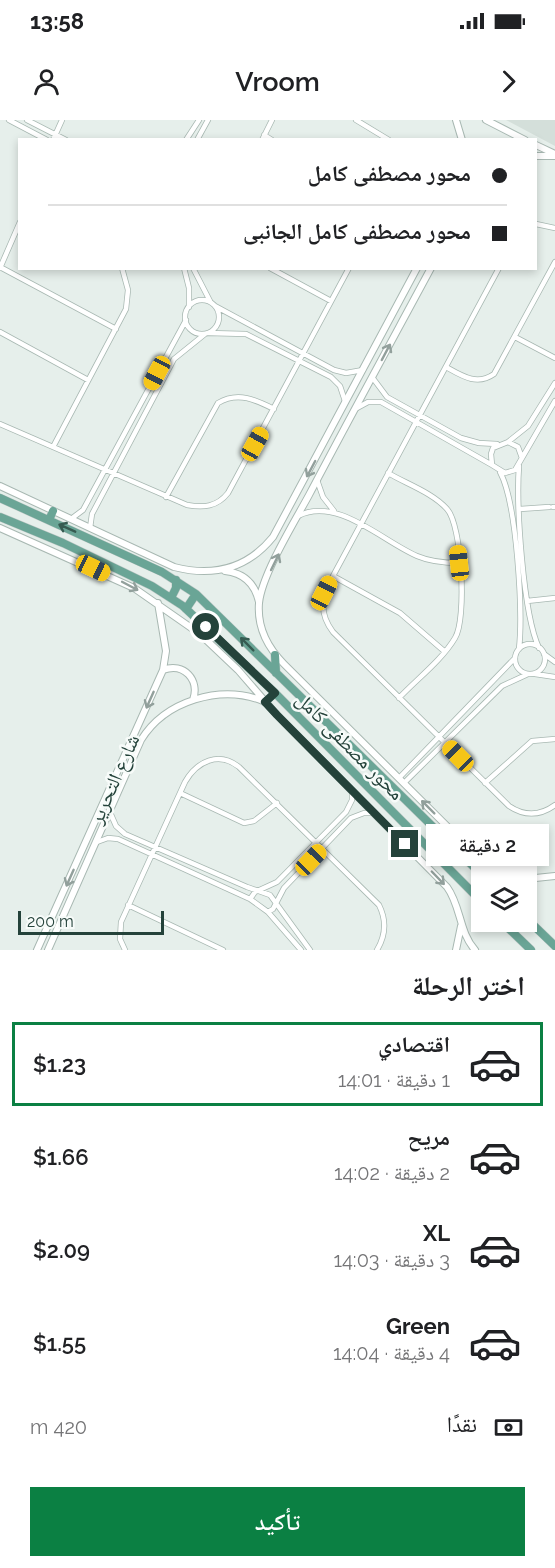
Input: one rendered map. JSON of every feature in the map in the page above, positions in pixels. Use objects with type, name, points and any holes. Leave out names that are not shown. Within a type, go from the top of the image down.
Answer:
[{"type":"main road","name":"محور مصطفى كامل","points":[[0,498],[176,580],[196,594],[473,866]]},
{"type":"main road","points":[[49,520],[53,511]]},
{"type":"main road","name":"محور مصطفى كامل","points":[[0,517],[63,543],[171,598],[186,609],[275,693],[471,891]]},
{"type":"main road","points":[[59,552],[63,543]]},
{"type":"main road","points":[[171,598],[176,588],[176,580]]},
{"type":"main road","points":[[186,609],[196,594]]},
{"type":"main road","points":[[275,655],[276,673]]},
{"type":"main road","points":[[265,702],[275,693]]},
{"type":"main road","points":[[537,929],[555,946]]},
{"type":"main road","points":[[512,932],[531,950]]},
{"type":"street","points":[[9,120],[43,138]]},
{"type":"street","points":[[27,120],[54,137],[62,120]]},
{"type":"street","points":[[187,138],[199,120]]},
{"type":"street","points":[[198,138],[208,120]]},
{"type":"street","points":[[263,137],[272,120]]},
{"type":"street","points":[[356,120],[386,138]]},
{"type":"street","points":[[456,120],[461,138]]},
{"type":"street","points":[[486,120],[521,138]]},
{"type":"street","points":[[537,146],[555,155]]},
{"type":"street","points":[[537,156],[555,155]]},
{"type":"street","points":[[537,224],[555,228]]},
{"type":"street","points":[[18,227],[0,268],[116,329]]},
{"type":"street","points":[[446,367],[474,380],[488,378],[498,368],[555,262]]},
{"type":"street","points":[[53,447],[116,329],[128,298],[122,270]]},
{"type":"street","points":[[70,519],[83,510],[186,320],[189,308],[189,288],[184,270]]},
{"type":"street","points":[[90,528],[92,514],[174,359],[218,324],[219,315],[194,270]]},
{"type":"street","points":[[274,270],[331,301]]},
{"type":"street","points":[[0,424],[112,474],[196,507],[209,506],[221,501],[228,493],[348,270]]},
{"type":"street","points":[[220,571],[248,560],[266,546],[416,270]]},
{"type":"street","points":[[429,270],[266,580],[260,603],[261,629],[275,655],[490,866]]},
{"type":"street","points":[[498,270],[322,600],[327,624],[509,806],[525,814],[544,812],[555,805]]},
{"type":"street","points":[[189,308],[199,301],[214,305],[340,372],[363,370]]},
{"type":"street","points":[[186,320],[191,329],[206,333],[246,334],[300,360],[336,381],[343,391],[345,403]]},
{"type":"street","points":[[0,332],[88,380]]},
{"type":"street","points":[[515,337],[555,358]]},
{"type":"street","points":[[372,377],[387,397],[420,415],[470,441],[497,444],[508,442],[536,417],[555,383]]},
{"type":"street","points":[[166,496],[218,404],[228,399],[243,397],[274,409]]},
{"type":"street","points":[[555,401],[519,466],[520,510],[531,626],[539,648],[555,662]]},
{"type":"street","points":[[354,410],[366,402],[381,402],[416,421],[492,465],[500,472],[511,500],[521,615],[519,649],[515,658],[399,778]]},
{"type":"street","points":[[508,442],[518,447],[522,458]]},
{"type":"street","points":[[324,443],[334,448]]},
{"type":"street","points":[[492,465],[491,454],[497,444]]},
{"type":"street","points":[[500,472],[511,472],[519,466]]},
{"type":"street","points":[[388,473],[441,503],[451,514],[456,526],[463,605],[461,623],[455,639],[399,698]]},
{"type":"street","points":[[317,480],[322,497],[334,511],[423,559],[459,563]]},
{"type":"street","points":[[0,486],[166,564],[187,570],[234,572],[246,579],[255,589],[260,603]]},
{"type":"street","points":[[520,510],[552,507]]},
{"type":"street","points":[[298,516],[315,510],[334,511]]},
{"type":"street","points":[[0,528],[59,552],[122,582],[158,603],[214,646],[265,702],[447,887],[469,944],[475,950]]},
{"type":"street","points":[[333,576],[400,613],[444,651]]},
{"type":"street","points":[[527,601],[555,598]]},
{"type":"street","name":"شارع التحرير","points":[[37,950],[163,670],[166,651],[158,603]]},
{"type":"street","points":[[519,649],[527,644],[539,648]]},
{"type":"street","points":[[404,783],[502,686],[541,669],[544,654]]},
{"type":"street","points":[[515,658],[517,667],[530,674],[555,677]]},
{"type":"street","points":[[163,670],[173,668],[187,672],[195,685],[193,700]]},
{"type":"street","name":"شارع التحرير","points":[[48,950],[145,734],[167,712],[193,700],[233,695],[265,702]]},
{"type":"street","points":[[484,783],[532,741],[555,739]]},
{"type":"street","points":[[125,950],[120,927],[180,793],[194,769],[205,761],[220,759],[234,763],[278,803],[379,905],[384,918],[385,931],[377,950]]},
{"type":"street","points":[[250,899],[253,894],[277,882],[350,806],[351,788]]},
{"type":"street","points":[[180,793],[244,823],[254,822],[278,803]]},
{"type":"street","points":[[110,810],[113,822],[121,830],[246,887],[270,895],[310,950]]},
{"type":"street","points":[[268,912],[284,888],[357,814],[377,815]]},
{"type":"street","points":[[95,844],[103,839],[113,838],[250,899],[268,912],[301,950]]},
{"type":"street","points":[[537,878],[554,877]]},
{"type":"street","points":[[128,905],[223,950]]},
{"type":"street","points":[[456,950],[461,920]]},
{"type":"street","points":[[53,938],[53,950]]},
{"type":"shaded area","points":[[506,120],[555,120],[555,146]]},
{"type":"route","points":[[206,627],[275,693],[265,702],[405,844]]}]
